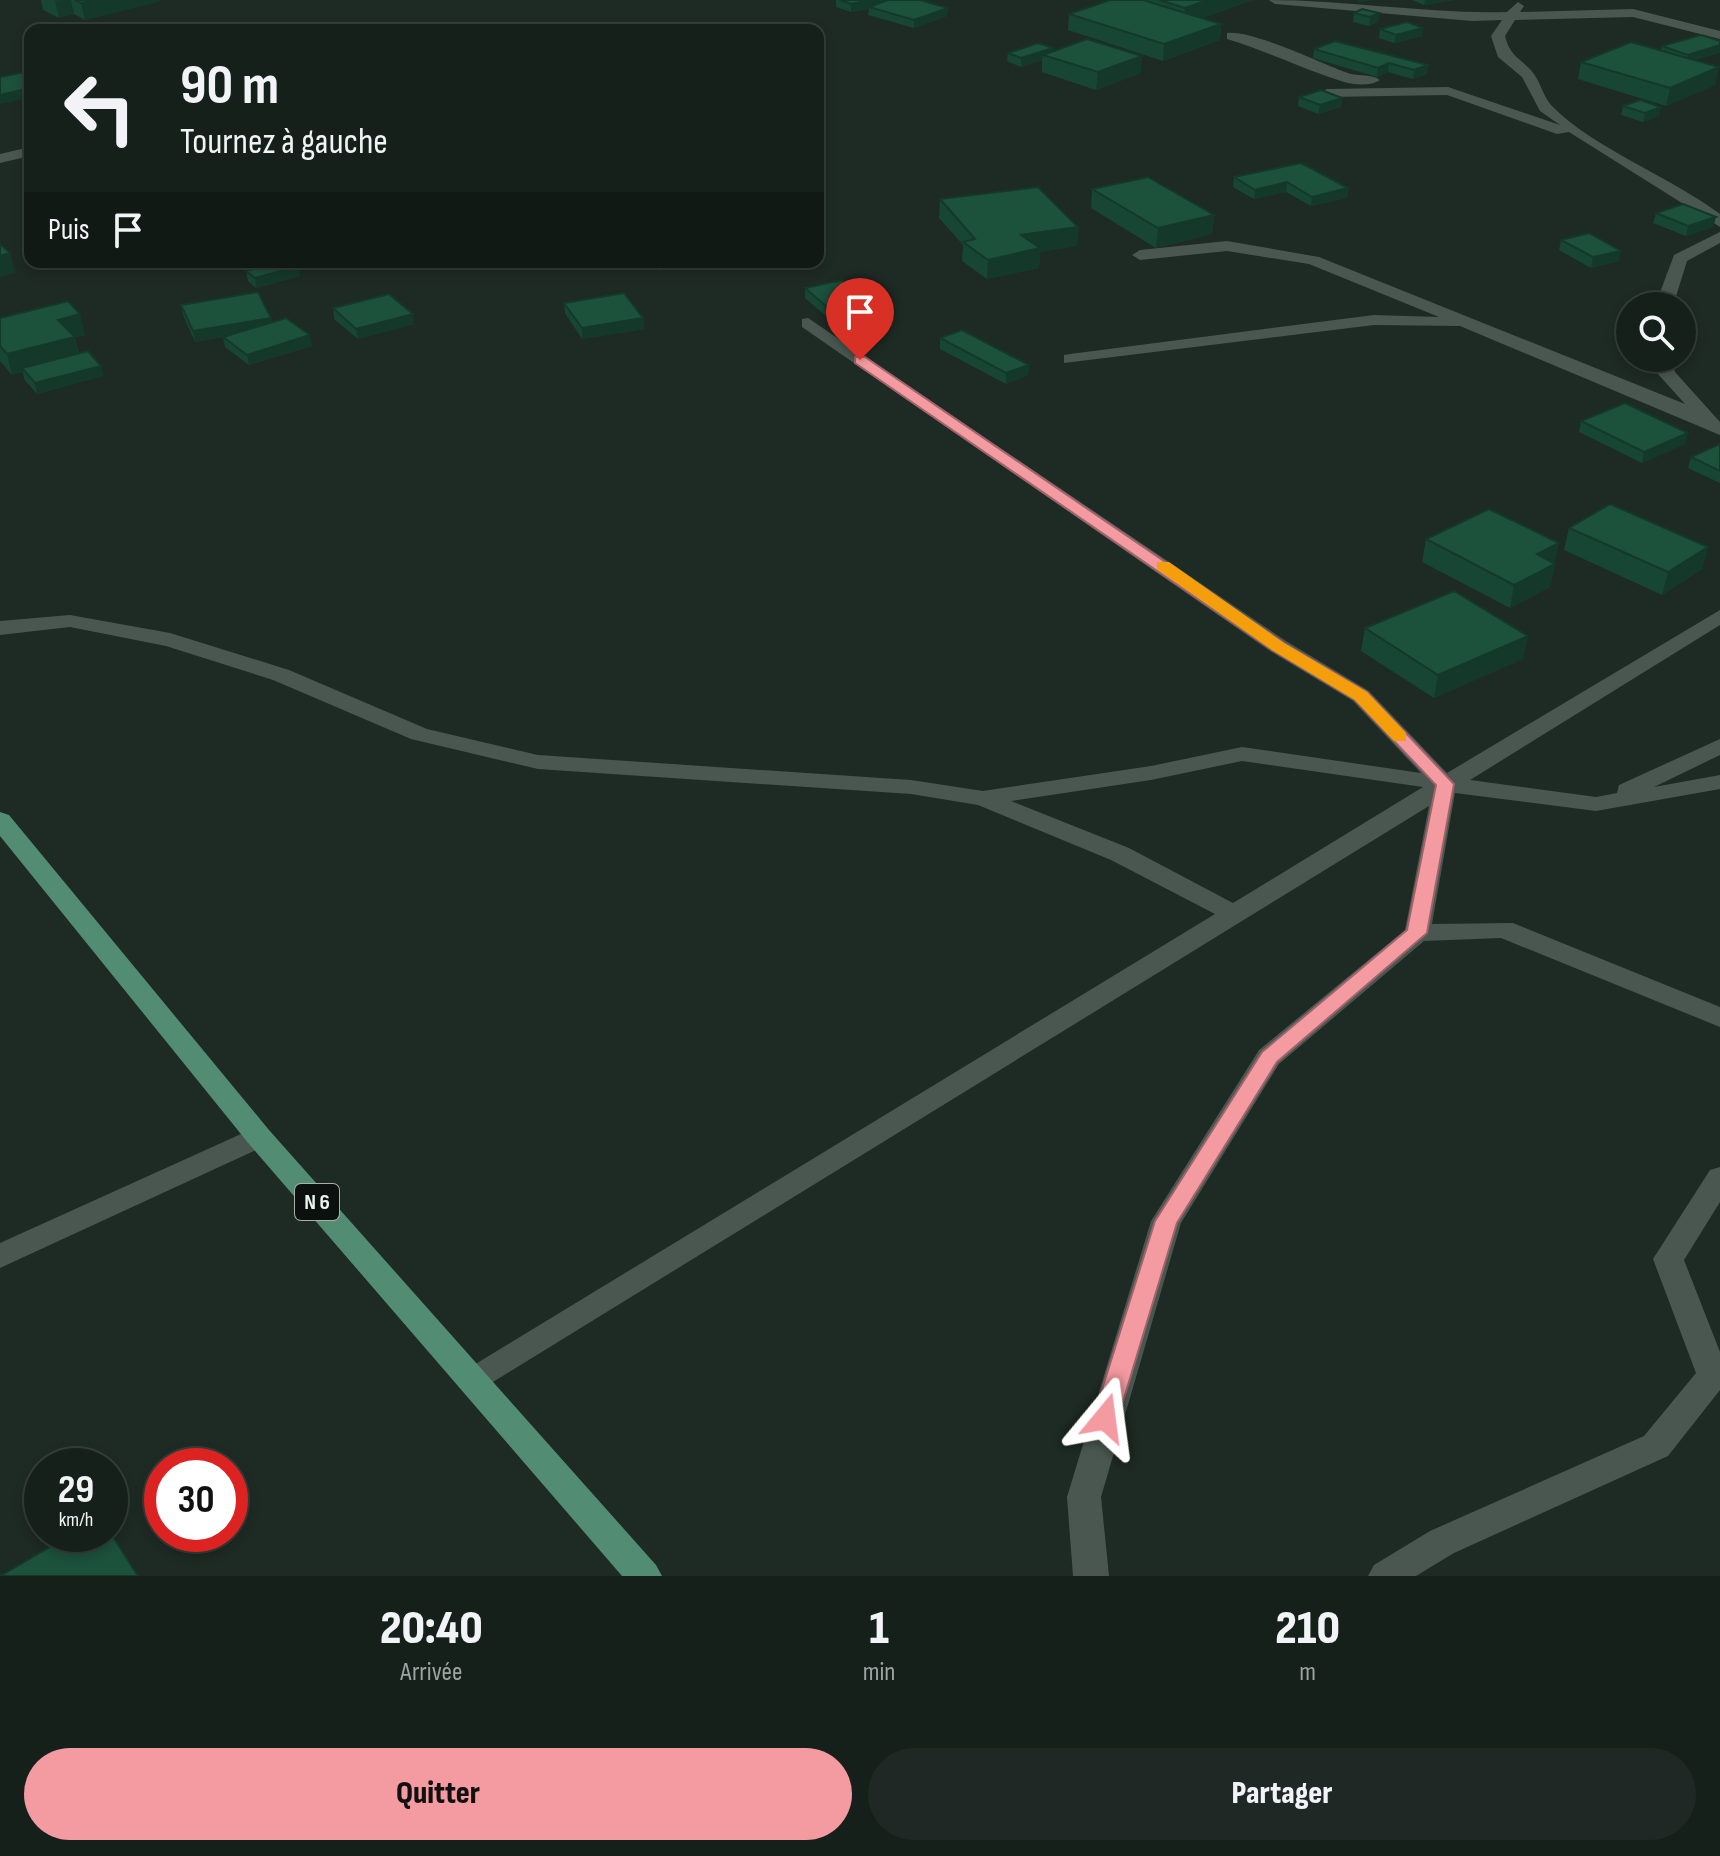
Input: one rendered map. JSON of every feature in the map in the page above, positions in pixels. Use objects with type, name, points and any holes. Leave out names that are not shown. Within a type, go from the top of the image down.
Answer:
[{"type":"main road","name":"N 6","points":[[0,820],[259,1137],[644,1576]]},
{"type":"street","points":[[1275,0],[1472,17],[1633,13],[1688,24],[1720,35]]},
{"type":"street","points":[[1521,0],[1498,36],[1503,54],[1528,75],[1545,108],[1594,143],[1690,199],[1720,222]]},
{"type":"street","points":[[1232,36],[1284,52],[1349,79],[1389,80],[1448,91],[1527,116],[1594,143]]},
{"type":"street","points":[[1327,93],[1448,91]]},
{"type":"street","points":[[0,159],[24,153]]},
{"type":"street","points":[[1669,292],[1680,258],[1720,237]]},
{"type":"street","points":[[1140,255],[1227,246],[1313,260],[1671,405],[1718,428]]},
{"type":"street","points":[[1070,359],[1374,320],[1471,323]]},
{"type":"street","points":[[808,323],[1278,646],[1361,696],[1445,784]]},
{"type":"street","points":[[1666,372],[1718,428]]},
{"type":"street","points":[[475,1380],[1720,616]]},
{"type":"street","points":[[0,628],[70,621],[170,640],[281,675],[419,734],[538,762],[911,787],[984,799],[1120,854],[1233,913]]},
{"type":"street","points":[[1596,804],[1720,746]]},
{"type":"street","points":[[984,799],[1151,773],[1242,754],[1596,804],[1720,782]]},
{"type":"street","points":[[1417,933],[1445,784]]},
{"type":"street","points":[[1091,1576],[1084,1497],[1166,1221],[1269,1057],[1417,933],[1504,929],[1720,1018]]},
{"type":"street","points":[[0,1256],[259,1137]]},
{"type":"street","points":[[1386,1576],[1442,1542],[1656,1446],[1713,1375],[1668,1259],[1720,1178]]},
{"type":"building","points":[[840,0],[870,0],[851,4]]},
{"type":"building","points":[[888,0],[920,0],[948,8],[914,20],[869,7]]},
{"type":"building","points":[[1110,0],[1143,0],[1221,24],[1164,44],[1069,14]]},
{"type":"building","points":[[1159,0],[1208,0],[1185,8]]},
{"type":"building","points":[[1362,9],[1379,13],[1370,17],[1354,13]]},
{"type":"building","points":[[1407,22],[1423,28],[1396,35],[1380,29]]},
{"type":"building","points":[[1701,35],[1720,41],[1720,45],[1688,55],[1662,46]]},
{"type":"building","points":[[1087,39],[1142,56],[1098,72],[1043,55]]},
{"type":"building","points":[[1335,41],[1428,65],[1414,70],[1389,63],[1378,68],[1314,49]]},
{"type":"building","points":[[1631,42],[1719,67],[1670,88],[1581,62]]},
{"type":"building","points":[[1038,43],[1053,48],[1021,58],[1008,53]]},
{"type":"building","points":[[24,72],[24,89],[0,95],[0,77]]},
{"type":"building","points":[[1321,90],[1342,98],[1320,105],[1299,97]]},
{"type":"building","points":[[1640,100],[1661,107],[1645,113],[1623,106]]},
{"type":"building","points":[[1301,163],[1348,188],[1312,197],[1287,182],[1255,190],[1234,177]]},
{"type":"building","points":[[1148,177],[1214,215],[1158,228],[1092,189]]},
{"type":"building","points":[[1038,187],[1078,227],[1021,235],[1040,248],[988,260],[963,242],[975,239],[940,199]]},
{"type":"building","points":[[1683,204],[1716,217],[1688,226],[1656,213]]},
{"type":"building","points":[[1589,233],[1621,251],[1593,257],[1561,240]]},
{"type":"building","points":[[0,244],[10,253],[0,256]]},
{"type":"building","points":[[258,268],[292,268],[255,278],[246,271]]},
{"type":"building","points":[[842,280],[866,299],[827,307],[805,288]]},
{"type":"building","points":[[258,292],[271,318],[193,331],[181,305]]},
{"type":"building","points":[[624,293],[643,318],[582,328],[564,303]]},
{"type":"building","points":[[389,294],[413,314],[356,329],[333,308]]},
{"type":"building","points":[[68,301],[80,314],[58,320],[75,337],[7,354],[0,346],[0,318]]},
{"type":"building","points":[[286,318],[310,335],[247,355],[223,337]]},
{"type":"building","points":[[962,330],[1029,365],[1006,373],[940,338]]},
{"type":"building","points":[[88,351],[101,366],[35,383],[22,368]]},
{"type":"building","points":[[1625,403],[1688,433],[1644,452],[1581,421]]},
{"type":"building","points":[[1720,444],[1720,471],[1691,457]]},
{"type":"building","points":[[1610,504],[1708,547],[1668,572],[1569,528]]},
{"type":"building","points":[[1489,509],[1559,543],[1537,554],[1555,564],[1514,585],[1426,539]]},
{"type":"building","points":[[1454,591],[1528,636],[1438,675],[1365,628]]},
{"type":"building","points":[[41,1552],[123,1552],[138,1576],[0,1576]]},
{"type":"slow traffic","points":[[1163,566],[1278,646],[1361,696],[1400,737]]},
{"type":"route","points":[[860,360],[1278,646],[1361,696],[1445,784],[1417,933],[1269,1057],[1166,1221],[1105,1418]]}]
